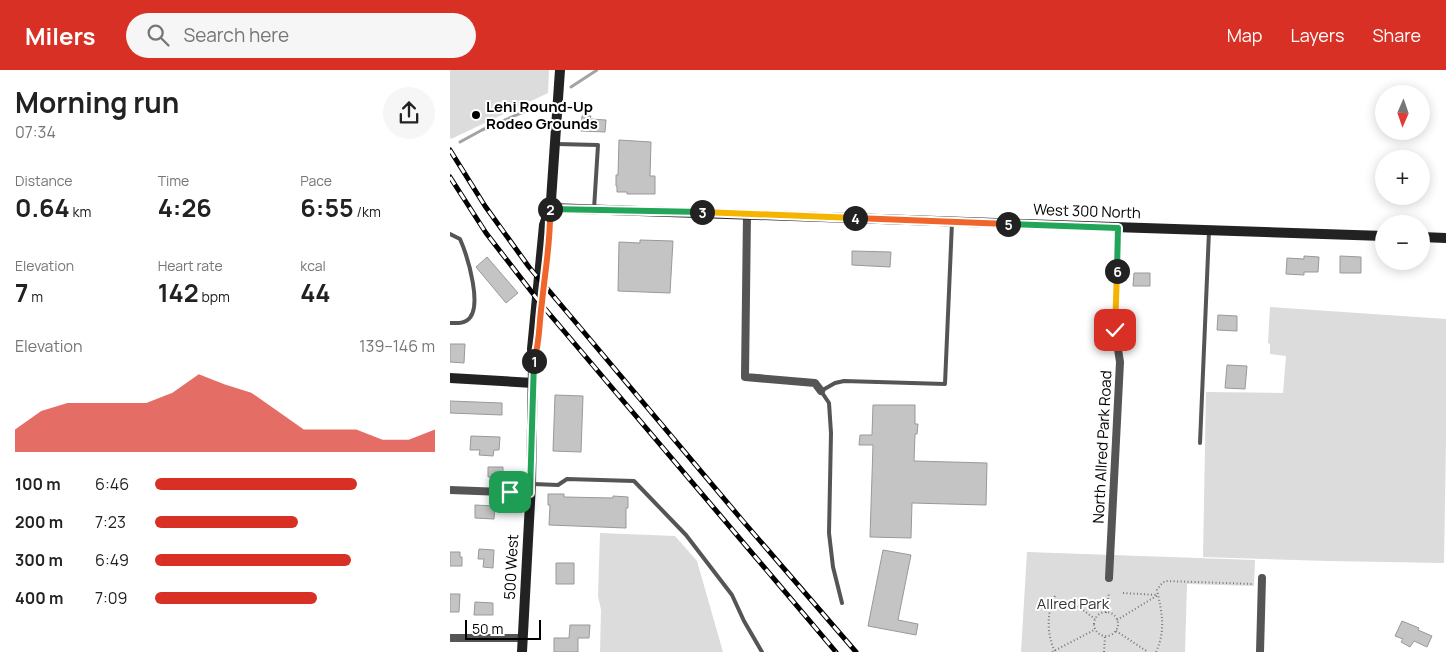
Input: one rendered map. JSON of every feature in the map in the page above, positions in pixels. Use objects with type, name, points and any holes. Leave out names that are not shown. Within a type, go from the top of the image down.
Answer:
[{"type":"street","name":"500 West","points":[[522,652],[530,489],[533,364],[538,349],[541,304],[551,226],[550,208],[560,70]]},
{"type":"street","name":"West 300 North","points":[[550,208],[1375,236]]},
{"type":"street","points":[[748,214],[745,377],[815,382],[821,391]]},
{"type":"street","name":"North Allred Park Road","points":[[1110,578],[1120,362],[1115,330],[1118,228]]},
{"type":"street","points":[[1430,237],[1446,238]]},
{"type":"street","points":[[450,378],[533,382]]},
{"type":"street","points":[[450,490],[530,489]]},
{"type":"street","points":[[1260,652],[1262,578]]},
{"type":"street","points":[[450,638],[523,638]]},
{"type":"lane","points":[[555,144],[598,145],[594,209]]},
{"type":"lane","points":[[842,603],[832,567],[829,533],[831,433],[829,403],[821,391],[844,381],[945,384],[952,222]]},
{"type":"lane","points":[[1200,443],[1209,231]]},
{"type":"lane","points":[[450,234],[460,239],[466,251],[475,302],[472,314],[466,321],[450,323]]},
{"type":"lane","points":[[530,489],[558,485],[566,479],[634,481],[686,535],[732,596],[762,652]]},
{"type":"path","points":[[1156,652],[1162,639],[1163,624],[1157,590],[1162,583],[1166,581],[1255,584]]},
{"type":"path","points":[[1106,613],[1109,593]]},
{"type":"path","points":[[1124,594],[1158,595]]},
{"type":"path","points":[[1116,620],[1158,595]]},
{"type":"path","points":[[1055,596],[1051,603],[1048,622],[1054,651],[1095,630]]},
{"type":"path","points":[[1072,602],[1095,619]]},
{"type":"path","points":[[1106,613],[1113,615],[1116,620],[1116,631],[1109,636],[1098,633],[1094,626],[1095,619],[1100,614],[1106,613]]},
{"type":"path","points":[[1116,631],[1148,652]]},
{"type":"path","points":[[1104,652],[1105,636]]},
{"type":"green space","name":"Lehi Round-Up Rodeo Grounds","points":[[450,70],[549,70],[548,93],[451,139]]},
{"type":"green space","points":[[1270,307],[1446,319],[1444,563],[1203,557],[1206,392],[1283,393],[1286,356],[1270,354],[1270,344],[1268,343]]},
{"type":"green space","points":[[600,533],[675,536],[697,561],[723,652],[600,652],[601,610],[598,596]]},
{"type":"green space","name":"Allred Park","points":[[1027,552],[1255,560],[1254,586],[1187,584],[1185,652],[1021,652]]},
{"type":"building","points":[[582,116],[591,116],[590,119],[606,120],[605,132],[581,131]]},
{"type":"building","points":[[619,140],[651,142],[650,176],[655,176],[655,194],[617,192],[616,175],[618,175]]},
{"type":"building","points":[[640,240],[673,241],[670,293],[618,291],[619,242],[640,243]]},
{"type":"building","points":[[852,251],[891,252],[890,267],[852,265]]},
{"type":"building","points":[[1304,256],[1319,257],[1318,272],[1304,272],[1304,275],[1286,274],[1287,258],[1304,259]]},
{"type":"building","points":[[1340,256],[1361,257],[1361,273],[1340,273]]},
{"type":"building","points":[[487,257],[518,293],[506,303],[476,267]]},
{"type":"building","points":[[1134,273],[1150,273],[1150,286],[1133,286]]},
{"type":"building","points":[[1218,315],[1237,316],[1237,331],[1217,330]]},
{"type":"building","points":[[450,344],[465,344],[464,363],[450,362]]},
{"type":"building","points":[[1227,365],[1247,366],[1245,389],[1225,388]]},
{"type":"building","points":[[555,395],[583,396],[581,452],[553,451]]},
{"type":"building","points":[[450,401],[502,403],[502,415],[450,413]]},
{"type":"building","points":[[873,405],[915,405],[915,424],[918,424],[917,434],[915,434],[914,461],[987,463],[986,505],[912,503],[911,538],[870,537],[873,445],[859,445],[860,435],[872,435]]},
{"type":"building","points":[[471,436],[500,437],[499,450],[494,450],[493,456],[479,455],[480,450],[470,450]]},
{"type":"building","points":[[488,467],[503,467],[503,477],[488,477]]},
{"type":"building","points":[[548,494],[564,494],[564,497],[628,497],[626,528],[549,525],[550,505],[548,505]]},
{"type":"building","points":[[475,505],[495,506],[494,519],[475,518]]},
{"type":"building","points":[[479,549],[494,550],[493,568],[483,567],[484,559],[478,559]]},
{"type":"building","points":[[883,550],[911,555],[898,620],[918,624],[916,635],[868,626]]},
{"type":"building","points":[[450,552],[460,552],[462,566],[450,566]]},
{"type":"building","points":[[556,563],[574,563],[574,584],[556,584]]},
{"type":"building","points":[[450,594],[460,594],[459,612],[450,612]]},
{"type":"building","points":[[475,602],[493,603],[493,615],[474,615]]},
{"type":"building","points":[[1402,621],[1432,636],[1427,647],[1414,641],[1410,647],[1401,642],[1403,639],[1395,636]]},
{"type":"building","points":[[570,625],[590,625],[589,638],[578,638],[578,652],[554,652],[554,638],[569,638]]},
{"type":"waterway","points":[[571,87],[597,70]]},
{"type":"waterway","points":[[460,142],[482,130],[542,104]]},
{"type":"railway","points":[[450,150],[485,206],[529,267],[856,652]]},
{"type":"railway","points":[[450,177],[486,233],[541,304],[836,652]]},
{"type":"place","name":"Lehi Round-Up Rodeo Grounds","points":[[476,115]]},
{"type":"route","points":[[510,492],[530,493],[533,364],[538,349],[541,304],[551,226],[550,208],[1118,228],[1115,330]]}]
